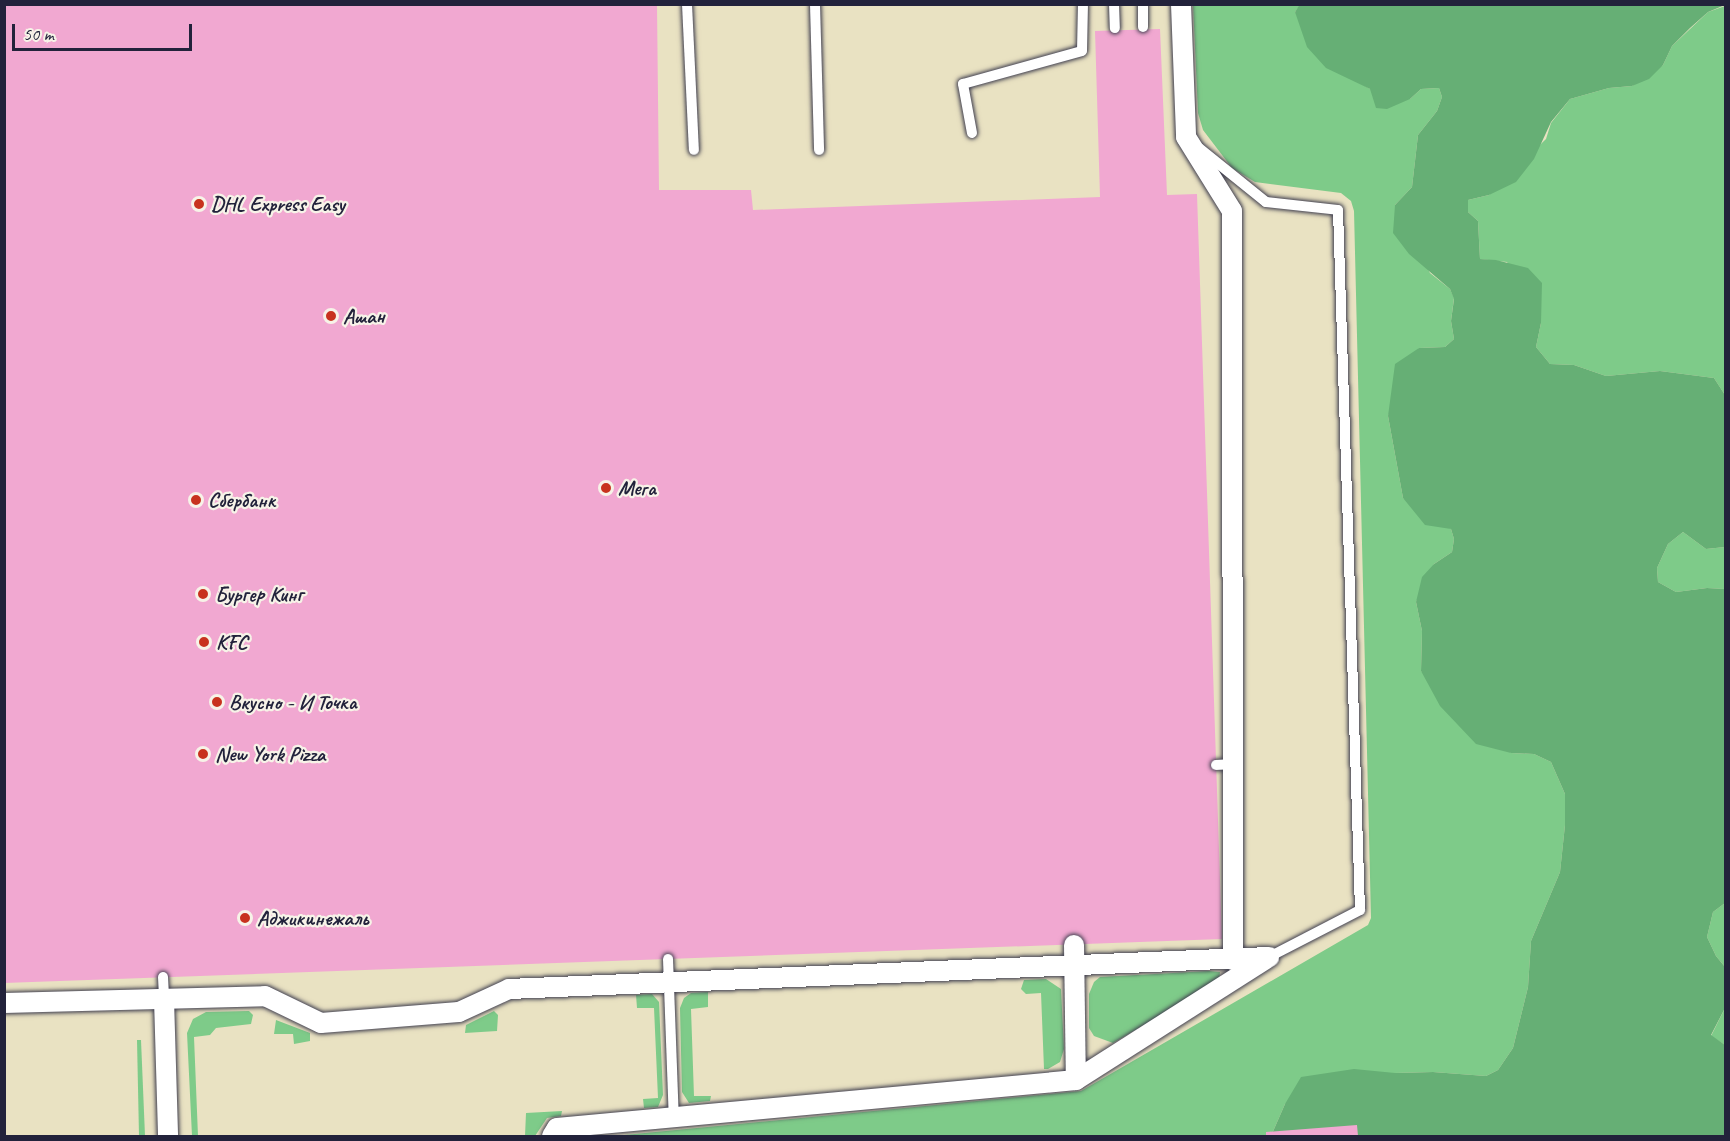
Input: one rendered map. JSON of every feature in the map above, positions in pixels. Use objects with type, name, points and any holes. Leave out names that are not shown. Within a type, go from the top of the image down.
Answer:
[{"type":"street","points":[[1181,4],[1186,137],[1232,211],[1224,765],[1233,960]]},
{"type":"street","points":[[1074,945],[1076,1080]]},
{"type":"street","points":[[4,1003],[265,996],[321,1023],[459,1012],[509,989],[1269,957]]},
{"type":"street","points":[[552,1137],[557,1128],[674,1119],[1076,1080],[1269,957]]},
{"type":"street","points":[[164,999],[168,1137]]},
{"type":"lane","points":[[687,4],[694,150]]},
{"type":"lane","points":[[815,4],[819,150]]},
{"type":"lane","points":[[972,133],[963,84],[1082,51],[1083,4]]},
{"type":"lane","points":[[1114,4],[1115,28]]},
{"type":"lane","points":[[1143,4],[1143,27]]},
{"type":"lane","points":[[1186,137],[1266,202],[1338,210],[1360,910],[1269,957]]},
{"type":"lane","points":[[668,959],[674,1119]]},
{"type":"lane","points":[[163,977],[164,999]]},
{"type":"green space","points":[[1300,4],[1725,5],[1708,12],[1690,28],[1672,46],[1663,65],[1649,79],[1632,86],[1609,88],[1570,99],[1551,122],[1534,159],[1516,182],[1489,195],[1468,200],[1468,212],[1478,221],[1480,259],[1496,260],[1528,268],[1542,283],[1541,323],[1536,347],[1550,364],[1574,365],[1606,376],[1660,371],[1714,378],[1725,395],[1725,547],[1706,549],[1683,532],[1668,544],[1657,568],[1658,582],[1676,592],[1707,588],[1725,589],[1725,903],[1713,912],[1707,937],[1716,956],[1725,967],[1725,1008],[1711,1035],[1725,1045],[1725,1136],[1271,1136],[1285,1104],[1301,1077],[1354,1069],[1395,1073],[1433,1072],[1486,1076],[1498,1070],[1513,1048],[1528,987],[1531,941],[1560,872],[1565,825],[1565,794],[1551,762],[1534,754],[1511,753],[1476,744],[1440,706],[1421,671],[1422,631],[1416,602],[1422,577],[1434,564],[1452,552],[1454,539],[1451,529],[1425,525],[1403,498],[1388,416],[1395,364],[1419,348],[1445,347],[1454,339],[1451,321],[1454,299],[1450,289],[1409,254],[1393,233],[1395,205],[1412,187],[1418,135],[1437,111],[1442,97],[1439,88],[1421,89],[1410,99],[1387,109],[1376,108],[1370,89],[1326,68],[1307,47],[1295,12]]},
{"type":"green space","points":[[1193,5],[1300,5],[1295,12],[1355,80],[1370,89],[1410,99],[1421,89],[1439,88],[1442,97],[1437,111],[1418,135],[1412,187],[1395,205],[1430,273],[1450,289],[1454,298],[1451,321],[1454,339],[1445,347],[1419,348],[1388,416],[1403,498],[1451,529],[1454,539],[1452,552],[1434,564],[1416,602],[1422,631],[1421,671],[1511,753],[1534,754],[1551,762],[1565,794],[1565,825],[1560,872],[1531,941],[1528,987],[1513,1048],[1498,1070],[1486,1076],[1433,1072],[1395,1073],[1285,1104],[1271,1136],[614,1136],[1081,1091],[1368,925],[1371,918],[1354,211],[1351,201],[1341,193],[1255,182],[1232,168],[1203,130],[1198,113]]},
{"type":"green space","points":[[1725,6],[1725,395],[1714,378],[1660,371],[1606,376],[1574,365],[1550,364],[1536,347],[1541,323],[1507,262],[1480,259],[1478,221],[1468,212],[1468,200],[1489,195],[1546,139],[1551,123],[1570,99],[1609,88],[1632,86],[1663,65],[1672,46],[1708,12]]},
{"type":"green space","points":[[1683,532],[1706,549],[1725,547],[1725,589],[1707,588],[1676,592],[1658,582],[1657,568],[1668,544]]},
{"type":"green space","points":[[1725,903],[1725,967],[1716,956],[1707,937],[1713,912]]},
{"type":"green space","points":[[1220,972],[1219,981],[1113,1043],[1094,1036],[1089,1028],[1089,994],[1094,982],[1100,977]]},
{"type":"green space","points":[[1046,979],[1061,989],[1064,1049],[1060,1062],[1044,1069],[1041,993],[1026,994],[1021,989],[1024,980]]},
{"type":"green space","points":[[708,992],[708,1007],[691,1009],[694,1096],[711,1096],[710,1101],[689,1103],[682,1092],[680,1008],[684,998],[691,993]]},
{"type":"green space","points":[[652,994],[659,1002],[663,1095],[658,1107],[644,1108],[643,1099],[658,1098],[654,1008],[637,1008],[636,995]]},
{"type":"green space","points":[[1725,1008],[1725,1045],[1711,1036]]},
{"type":"green space","points":[[249,1011],[253,1015],[251,1024],[216,1028],[210,1035],[194,1037],[198,1136],[192,1136],[187,1033],[193,1019],[206,1012]]},
{"type":"green space","points":[[494,1011],[498,1015],[497,1031],[465,1033],[466,1025]]},
{"type":"green space","points":[[276,1020],[310,1033],[310,1041],[294,1044],[293,1034],[274,1034]]},
{"type":"green space","points":[[137,1040],[141,1040],[145,1136],[139,1136]]},
{"type":"green space","points":[[562,1111],[561,1116],[547,1118],[535,1136],[525,1136],[526,1113]]},
{"type":"building","name":"Мега","points":[[4,5],[657,5],[659,190],[751,190],[753,210],[1100,197],[1095,31],[1160,29],[1167,195],[1197,194],[1222,939],[4,983]]},
{"type":"building","points":[[1357,1125],[1358,1136],[1266,1136],[1266,1132]]},
{"type":"place","name":"DHL Express Easy","points":[[199,204]]},
{"type":"place","name":"Ашан","points":[[331,316]]},
{"type":"place","name":"Мега","points":[[606,488]]},
{"type":"place","name":"Сбербанк","points":[[196,500]]},
{"type":"place","name":"Бургер Кинг","points":[[203,594]]},
{"type":"place","name":"KFC","points":[[204,642]]},
{"type":"place","name":"Вкусно - И Точка","points":[[217,702]]},
{"type":"place","name":"New York Pizza","points":[[203,754]]},
{"type":"place","name":"Аджикинежаль","points":[[245,918]]}]
